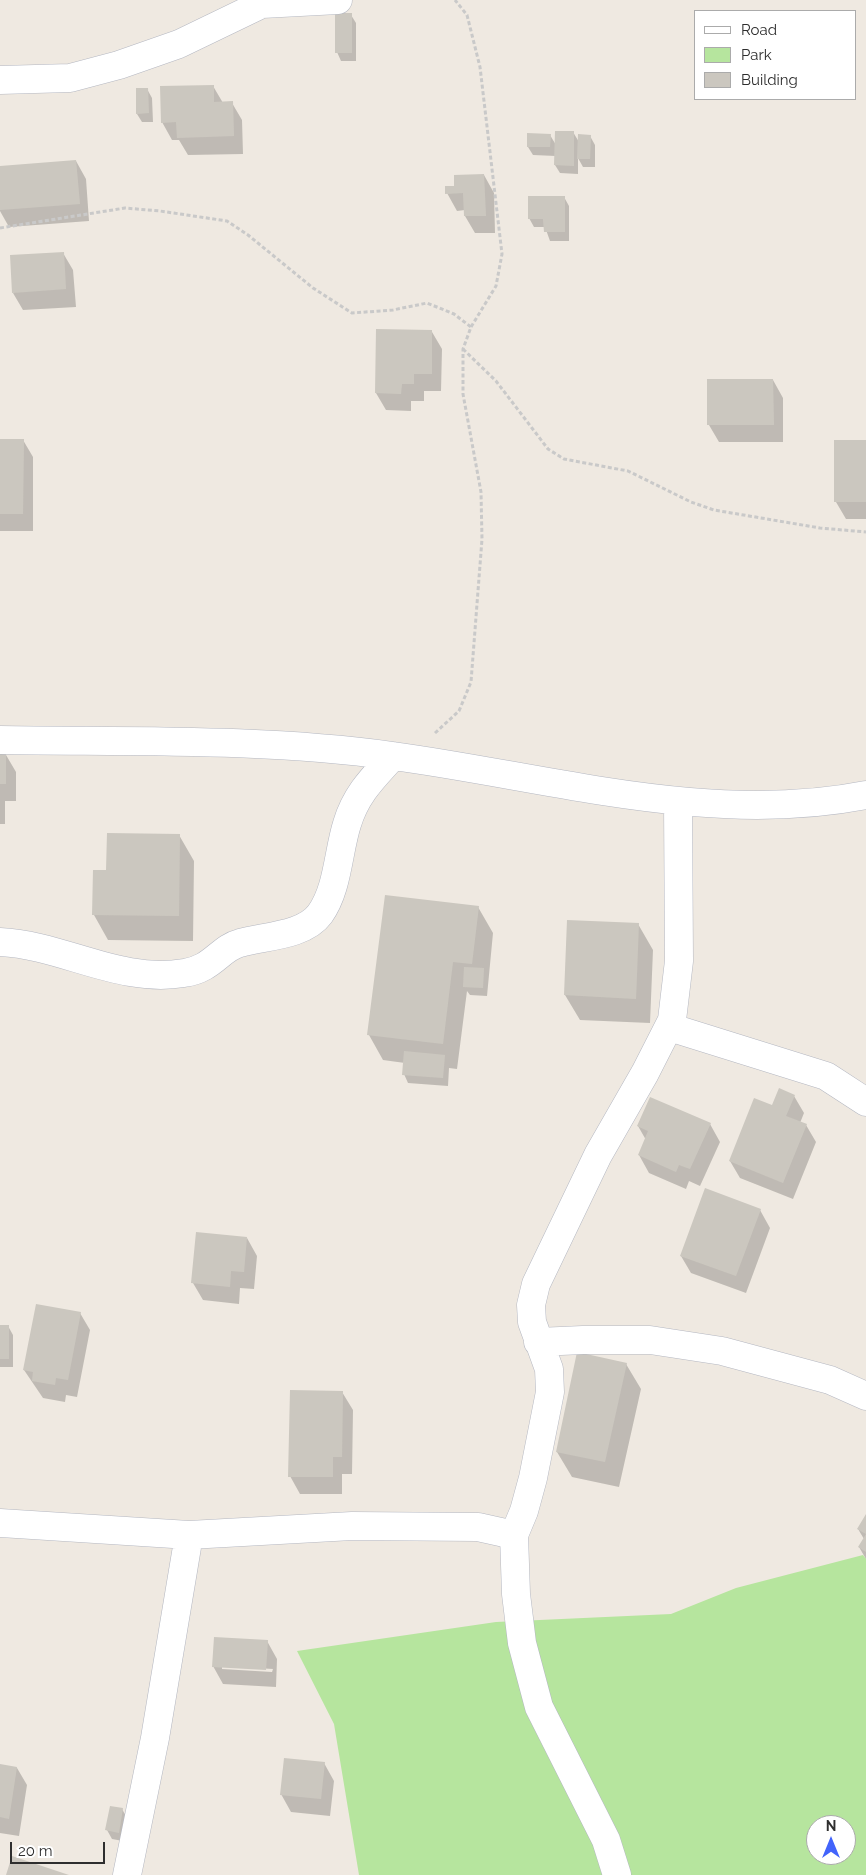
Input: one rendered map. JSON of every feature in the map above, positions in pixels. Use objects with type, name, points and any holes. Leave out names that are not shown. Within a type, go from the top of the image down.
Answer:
[{"type":"street","points":[[0,80],[70,78],[119,65],[179,44],[262,4],[338,0]]},
{"type":"street","points":[[0,740],[296,746],[393,756],[678,802],[791,806],[866,795]]},
{"type":"street","points":[[0,942],[48,949],[93,964],[126,972],[159,976],[200,970],[237,944],[310,924],[320,914],[332,889],[347,823],[362,790],[393,756]]},
{"type":"street","points":[[617,1875],[606,1840],[539,1707],[522,1643],[516,1594],[514,1535],[524,1511],[533,1478],[550,1392],[549,1369],[538,1342],[531,1315],[536,1284],[598,1155],[669,1027],[674,1012],[679,961],[678,802]]},
{"type":"street","points":[[669,1027],[826,1076],[866,1102]]},
{"type":"street","points":[[538,1342],[650,1340],[722,1351],[830,1380],[866,1396]]},
{"type":"street","points":[[0,1523],[189,1535],[352,1526],[478,1527],[514,1535]]},
{"type":"street","points":[[127,1875],[154,1738],[189,1535]]},
{"type":"path","points":[[393,756],[435,733],[450,721],[459,711],[471,682],[482,539],[481,492],[463,394],[463,349],[471,327],[496,286],[502,254],[480,67],[467,15],[455,0]]},
{"type":"path","points":[[0,228],[125,208],[227,221],[248,235],[313,288],[352,313],[393,310],[427,303],[446,310],[471,327]]},
{"type":"path","points":[[463,349],[496,381],[548,449],[564,459],[628,471],[690,502],[714,510],[820,528],[866,532]]},
{"type":"green space","points":[[863,1555],[866,1559],[866,1875],[359,1875],[334,1724],[297,1651],[496,1622],[671,1614],[736,1588]]},
{"type":"building","points":[[335,13],[352,13],[352,53],[335,53]]},
{"type":"building","points":[[214,85],[214,102],[233,101],[234,136],[177,138],[176,122],[161,123],[160,86]]},
{"type":"building","points":[[136,88],[148,88],[149,113],[136,114]]},
{"type":"building","points":[[555,131],[574,131],[574,166],[554,165]]},
{"type":"building","points":[[527,133],[551,134],[550,147],[527,147]]},
{"type":"building","points":[[578,134],[591,135],[590,159],[577,159]]},
{"type":"building","points":[[76,160],[80,204],[0,210],[0,166]]},
{"type":"building","points":[[484,174],[486,216],[464,216],[463,193],[445,194],[445,186],[454,186],[454,175]]},
{"type":"building","points":[[528,196],[565,196],[565,232],[544,232],[543,219],[528,219]]},
{"type":"building","points":[[64,252],[66,289],[12,293],[10,255]]},
{"type":"building","points":[[376,329],[432,330],[432,374],[414,374],[414,384],[402,384],[401,394],[375,393]]},
{"type":"building","points":[[707,379],[773,379],[774,425],[707,425]]},
{"type":"building","points":[[0,439],[24,439],[23,514],[0,514]]},
{"type":"building","points":[[834,440],[866,440],[866,502],[834,502]]},
{"type":"building","points":[[0,753],[6,753],[6,784],[0,784]]},
{"type":"building","points":[[107,833],[180,834],[179,916],[92,915],[93,870],[106,870]]},
{"type":"building","points":[[385,895],[479,906],[472,964],[453,962],[443,1044],[367,1035]]},
{"type":"building","points":[[567,920],[639,923],[636,999],[564,995]]},
{"type":"building","points":[[464,967],[484,968],[483,988],[463,987]]},
{"type":"building","points":[[404,1051],[445,1055],[443,1078],[402,1075]]},
{"type":"building","points":[[779,1088],[795,1095],[786,1116],[807,1124],[783,1183],[729,1161],[754,1098],[772,1105]]},
{"type":"building","points":[[650,1097],[711,1123],[690,1169],[679,1165],[676,1172],[638,1155],[648,1131],[637,1126]]},
{"type":"building","points":[[705,1188],[761,1209],[736,1276],[680,1256]]},
{"type":"building","points":[[196,1232],[247,1237],[244,1272],[231,1271],[230,1287],[191,1283]]},
{"type":"building","points":[[36,1304],[81,1312],[68,1380],[56,1378],[55,1385],[32,1381],[33,1372],[23,1370]]},
{"type":"building","points":[[0,1325],[9,1325],[9,1359],[0,1359]]},
{"type":"building","points":[[577,1352],[627,1363],[605,1462],[556,1452]]},
{"type":"building","points":[[290,1390],[343,1391],[342,1457],[333,1457],[333,1477],[288,1477]]},
{"type":"building","points":[[866,1514],[866,1534],[857,1529]]},
{"type":"building","points":[[866,1534],[866,1552],[858,1547]]},
{"type":"building","points":[[214,1637],[268,1640],[266,1670],[212,1667]]},
{"type":"building","points":[[284,1758],[325,1762],[321,1799],[280,1795]]},
{"type":"building","points":[[0,1764],[17,1767],[9,1819],[0,1817]]},
{"type":"building","points":[[110,1806],[123,1808],[119,1833],[105,1830]]},
{"type":"building","points":[[12,1856],[69,1875],[6,1875]]}]
